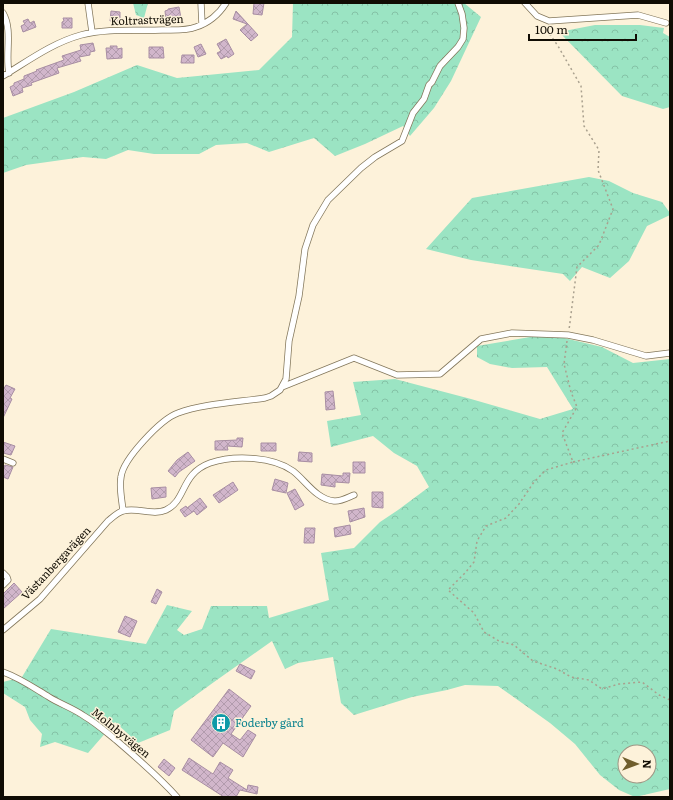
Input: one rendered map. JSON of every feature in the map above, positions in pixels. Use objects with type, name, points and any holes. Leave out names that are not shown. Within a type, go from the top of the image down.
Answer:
[{"type":"street","points":[[88,3],[92,32]]},
{"type":"street","points":[[201,3],[202,24]]},
{"type":"street","name":"Koltrastvägen","points":[[3,76],[51,46],[78,36],[92,32],[120,30],[178,30],[196,27],[210,20],[220,12],[226,3]]},
{"type":"street","points":[[354,495],[335,501],[320,497],[292,471],[275,462],[253,459],[225,459],[209,464],[193,473],[174,505],[165,511],[123,511],[120,484],[123,469],[127,460],[170,416],[192,408],[265,398],[276,394],[281,387],[286,379],[288,341],[299,296],[305,249],[313,225],[328,200],[361,168],[375,157],[402,141],[413,113],[424,99],[429,85],[440,66],[458,47],[463,39],[464,28],[462,14],[458,3]]},
{"type":"street","points":[[525,3],[537,16],[549,21],[638,15],[666,22]]},
{"type":"street","points":[[3,13],[8,29],[7,59],[9,73]]},
{"type":"street","points":[[281,387],[354,358],[397,375],[440,374],[481,339],[512,333],[568,335],[593,340],[646,356],[670,354]]},
{"type":"street","points":[[3,459],[12,463]]},
{"type":"street","name":"Västanbergavägen","points":[[3,630],[40,599],[108,521],[123,511]]},
{"type":"street","points":[[3,573],[8,580],[3,586]]},
{"type":"street","name":"Molnbyvägen","points":[[3,672],[22,680],[49,697],[84,715],[132,753],[177,797]]},
{"type":"path","points":[[537,16],[558,46],[581,86],[584,126],[600,150],[598,170],[613,209],[599,245],[577,267],[564,364],[571,392],[577,407],[562,433],[573,462]]},
{"type":"path","points":[[670,441],[573,462],[546,470],[534,482],[506,518],[486,526],[478,541],[474,562],[448,590],[474,613],[484,632],[499,640],[514,644],[532,661],[557,669],[571,677],[590,680],[602,689],[619,684],[642,682],[660,695],[670,700]]},
{"type":"green space","points":[[133,3],[148,3],[144,18],[136,15]]},
{"type":"green space","points":[[293,3],[464,3],[481,17],[451,81],[434,108],[410,136],[403,126],[335,156],[314,138],[269,152],[247,143],[216,145],[199,154],[154,154],[128,150],[106,159],[83,157],[26,165],[3,173],[3,118],[74,92],[137,65],[177,78],[259,70],[292,37]]},
{"type":"green space","points":[[595,25],[640,25],[664,28],[663,33],[670,37],[670,107],[663,109],[622,96],[559,32]]},
{"type":"green space","points":[[589,177],[609,181],[633,193],[662,202],[670,213],[670,215],[647,226],[629,261],[610,278],[582,267],[570,281],[563,274],[471,260],[426,249],[472,198]]},
{"type":"green space","points":[[530,337],[560,337],[602,347],[633,363],[670,359],[670,789],[635,797],[619,790],[600,775],[575,744],[550,723],[498,686],[465,685],[412,697],[354,715],[341,703],[333,657],[298,663],[285,669],[272,641],[174,711],[170,730],[138,743],[115,722],[88,753],[55,742],[40,747],[42,734],[30,720],[25,707],[3,693],[3,682],[22,677],[51,629],[146,644],[167,605],[192,611],[177,630],[184,635],[202,629],[211,606],[267,606],[269,618],[329,600],[321,553],[354,548],[380,522],[429,487],[417,466],[394,453],[373,436],[331,447],[327,421],[361,415],[353,382],[395,379],[540,419],[573,409],[547,367],[512,368],[490,364],[477,357],[477,346]]},
{"type":"building","points":[[254,3],[264,3],[262,15],[253,14]]},
{"type":"building","points":[[179,7],[181,18],[166,21],[165,11]]},
{"type":"building","points":[[111,11],[120,12],[120,21],[110,21]]},
{"type":"building","points":[[236,11],[258,35],[251,41],[240,30],[247,24],[233,19]]},
{"type":"building","points":[[63,18],[72,18],[72,28],[62,28],[62,22],[64,21]]},
{"type":"building","points":[[28,19],[30,23],[34,21],[36,27],[23,32],[21,26],[25,24],[23,21]]},
{"type":"building","points":[[226,39],[234,54],[228,58],[227,56],[221,59],[217,53],[221,51],[217,44]]},
{"type":"building","points":[[93,43],[95,51],[90,52],[90,55],[79,57],[81,61],[57,68],[59,73],[31,83],[32,85],[22,88],[23,92],[13,96],[10,87],[14,85],[14,83],[24,79],[24,76],[64,60],[62,56],[81,50],[80,45]]},
{"type":"building","points":[[201,44],[206,54],[198,57],[194,47]]},
{"type":"building","points":[[110,46],[117,46],[117,49],[122,48],[122,58],[107,59],[106,48],[111,48]]},
{"type":"building","points":[[149,47],[163,47],[164,58],[149,58]]},
{"type":"building","points":[[182,55],[194,55],[194,63],[181,63]]},
{"type":"building","points":[[6,385],[15,389],[3,418],[3,390]]},
{"type":"building","points":[[333,391],[335,409],[326,410],[325,392]]},
{"type":"building","points":[[237,438],[243,438],[242,447],[227,446],[228,450],[215,450],[215,441],[237,440]]},
{"type":"building","points":[[3,442],[15,446],[11,455],[3,453]]},
{"type":"building","points":[[261,443],[276,443],[276,451],[261,451]]},
{"type":"building","points":[[188,452],[195,461],[179,472],[175,477],[168,471],[177,460]]},
{"type":"building","points":[[299,452],[312,453],[312,462],[298,461]]},
{"type":"building","points":[[353,462],[365,462],[365,473],[353,473]]},
{"type":"building","points":[[5,465],[13,467],[8,479],[3,477],[3,467]]},
{"type":"building","points":[[343,473],[350,473],[349,483],[335,482],[335,487],[321,485],[322,474],[343,476]]},
{"type":"building","points":[[275,479],[288,483],[286,493],[272,490]]},
{"type":"building","points":[[233,482],[238,490],[219,503],[213,495]]},
{"type":"building","points":[[166,487],[166,497],[152,499],[151,488]]},
{"type":"building","points":[[295,489],[304,505],[295,510],[287,493]]},
{"type":"building","points":[[372,492],[383,492],[383,508],[372,507]]},
{"type":"building","points":[[200,498],[207,507],[197,515],[194,511],[185,517],[180,510],[186,506],[187,508]]},
{"type":"building","points":[[364,508],[365,517],[350,522],[348,511]]},
{"type":"building","points":[[350,525],[351,534],[335,537],[334,528]]},
{"type":"building","points":[[305,528],[315,528],[314,543],[304,543]]},
{"type":"building","points":[[14,583],[22,592],[3,609],[3,594]]},
{"type":"building","points":[[157,589],[162,592],[156,604],[151,602]]},
{"type":"building","points":[[125,616],[137,621],[130,637],[118,632]]},
{"type":"building","points":[[240,664],[255,671],[251,679],[236,671]]},
{"type":"building","name":"Foderby gård","points":[[229,689],[251,706],[231,734],[240,740],[248,730],[256,735],[243,757],[223,743],[213,757],[191,740]]},
{"type":"building","points":[[189,758],[213,774],[220,762],[233,770],[228,778],[247,790],[248,785],[258,787],[257,794],[240,790],[236,797],[224,797],[182,770]]},
{"type":"building","points":[[164,759],[175,768],[169,776],[158,767]]},
{"type":"place","name":"Foderby gård","points":[[221,723]]}]
